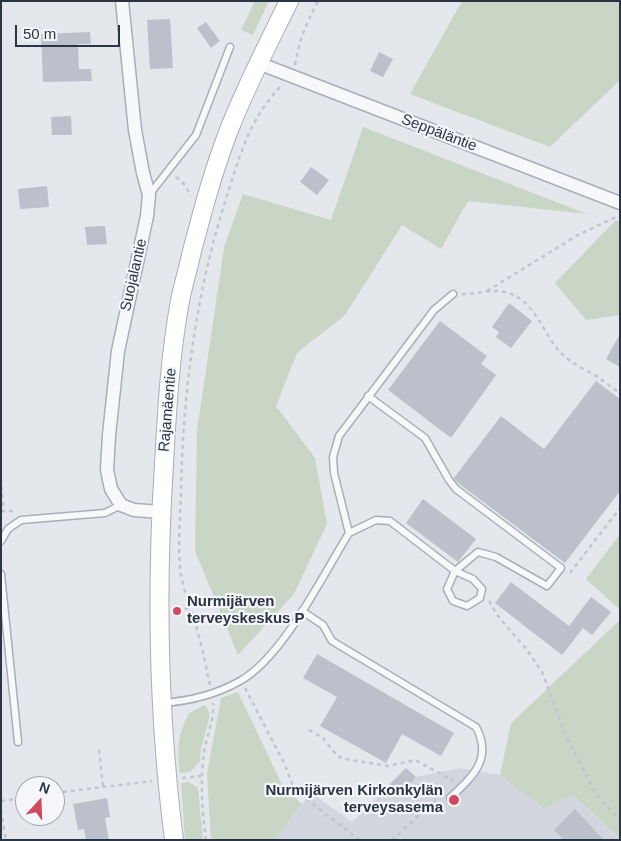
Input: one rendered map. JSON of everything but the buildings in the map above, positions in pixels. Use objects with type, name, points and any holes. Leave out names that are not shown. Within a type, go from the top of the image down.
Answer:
[{"type":"main road","name":"Rajamäentie","points":[[174,840],[167,779],[162,703],[160,610],[161,512],[168,391],[180,301],[204,206],[229,130],[258,63],[289,1]]},
{"type":"street","name":"Suojalantie","points":[[120,505],[111,489],[107,470],[109,435],[118,351],[147,216],[149,195],[135,130],[122,1]]},
{"type":"street","name":"Seppäläntie","points":[[258,63],[620,203]]},
{"type":"street","points":[[120,505],[134,510],[161,512]]},
{"type":"lane","points":[[149,195],[196,135],[230,47]]},
{"type":"lane","points":[[349,533],[334,473],[333,457],[339,436],[434,310],[453,294]]},
{"type":"lane","points":[[162,703],[185,702],[211,693],[241,680],[268,658],[302,611],[349,533],[376,520],[390,521],[454,571],[473,579],[482,589],[480,598],[468,606],[453,601],[447,589],[454,571],[478,552],[496,557],[547,586],[561,568],[456,489],[425,438],[368,396]]},
{"type":"lane","points":[[1,541],[8,529],[21,520],[105,513],[120,505]]},
{"type":"lane","points":[[1,574],[18,742]]},
{"type":"lane","points":[[302,611],[323,625],[332,641],[476,727],[482,738],[483,754],[468,781],[450,798]]},
{"type":"path","points":[[206,840],[201,776],[204,750],[214,711],[198,632],[189,608],[180,569],[179,551],[182,454],[193,334],[213,242],[242,148],[261,109],[295,66],[304,28],[318,1]]},
{"type":"path","points":[[486,291],[578,235],[620,215]]},
{"type":"path","points":[[453,294],[470,294],[486,291],[505,292],[521,300],[537,317],[559,350],[575,364],[598,377],[620,393]]},
{"type":"path","points":[[1,486],[4,512]]},
{"type":"path","points":[[561,568],[569,574],[620,508]]},
{"type":"path","points":[[482,589],[498,616],[527,650],[542,672],[566,736],[597,796],[620,820]]},
{"type":"path","points":[[176,611],[189,608]]},
{"type":"path","points":[[241,680],[285,766],[294,789],[360,840]]},
{"type":"path","points":[[309,730],[323,738],[337,756],[345,759],[388,766],[415,760],[452,779],[461,787]]},
{"type":"path","points":[[100,750],[103,786]]},
{"type":"path","points":[[65,792],[201,776]]},
{"type":"path","points":[[448,786],[452,779]]},
{"type":"path","points":[[392,840],[444,792]]},
{"type":"path","points":[[1,801],[15,799]]},
{"type":"path","points":[[1,810],[6,840]]},
{"type":"shaded area","name":"Nurmijärven Kirkonkylän terveysasema","points":[[460,768],[500,775],[544,809],[573,795],[620,840],[278,840],[276,838],[311,793],[352,822],[388,786],[399,796],[416,777]]},
{"type":"green space","points":[[255,1],[269,1],[253,35],[241,30]]},
{"type":"green space","points":[[462,1],[620,1],[620,80],[550,147],[410,94]]},
{"type":"green space","points":[[363,127],[587,214],[468,201],[441,249],[402,225],[345,315],[297,353],[276,406],[315,458],[327,524],[294,594],[238,655],[195,551],[197,431],[224,248],[243,194],[331,220]]},
{"type":"green space","points":[[616,220],[620,222],[620,315],[586,320],[555,283]]},
{"type":"green space","points":[[620,534],[620,610],[586,579]]},
{"type":"green space","points":[[620,620],[620,839],[573,795],[544,809],[500,775],[511,723]]},
{"type":"green space","points":[[238,692],[283,787],[302,804],[276,838],[278,840],[211,840],[207,773],[221,698]]},
{"type":"green space","points":[[205,705],[209,712],[209,719],[201,749],[200,761],[190,772],[180,773],[178,749],[182,729],[189,713]]},
{"type":"green space","points":[[189,782],[198,788],[203,840],[185,840],[181,783]]},
{"type":"place","name":"Nurmijärven terveyskeskus P","points":[[177,611]]},
{"type":"place","name":"Nurmijärven Kirkonkylän terveysasema","points":[[454,800]]}]
